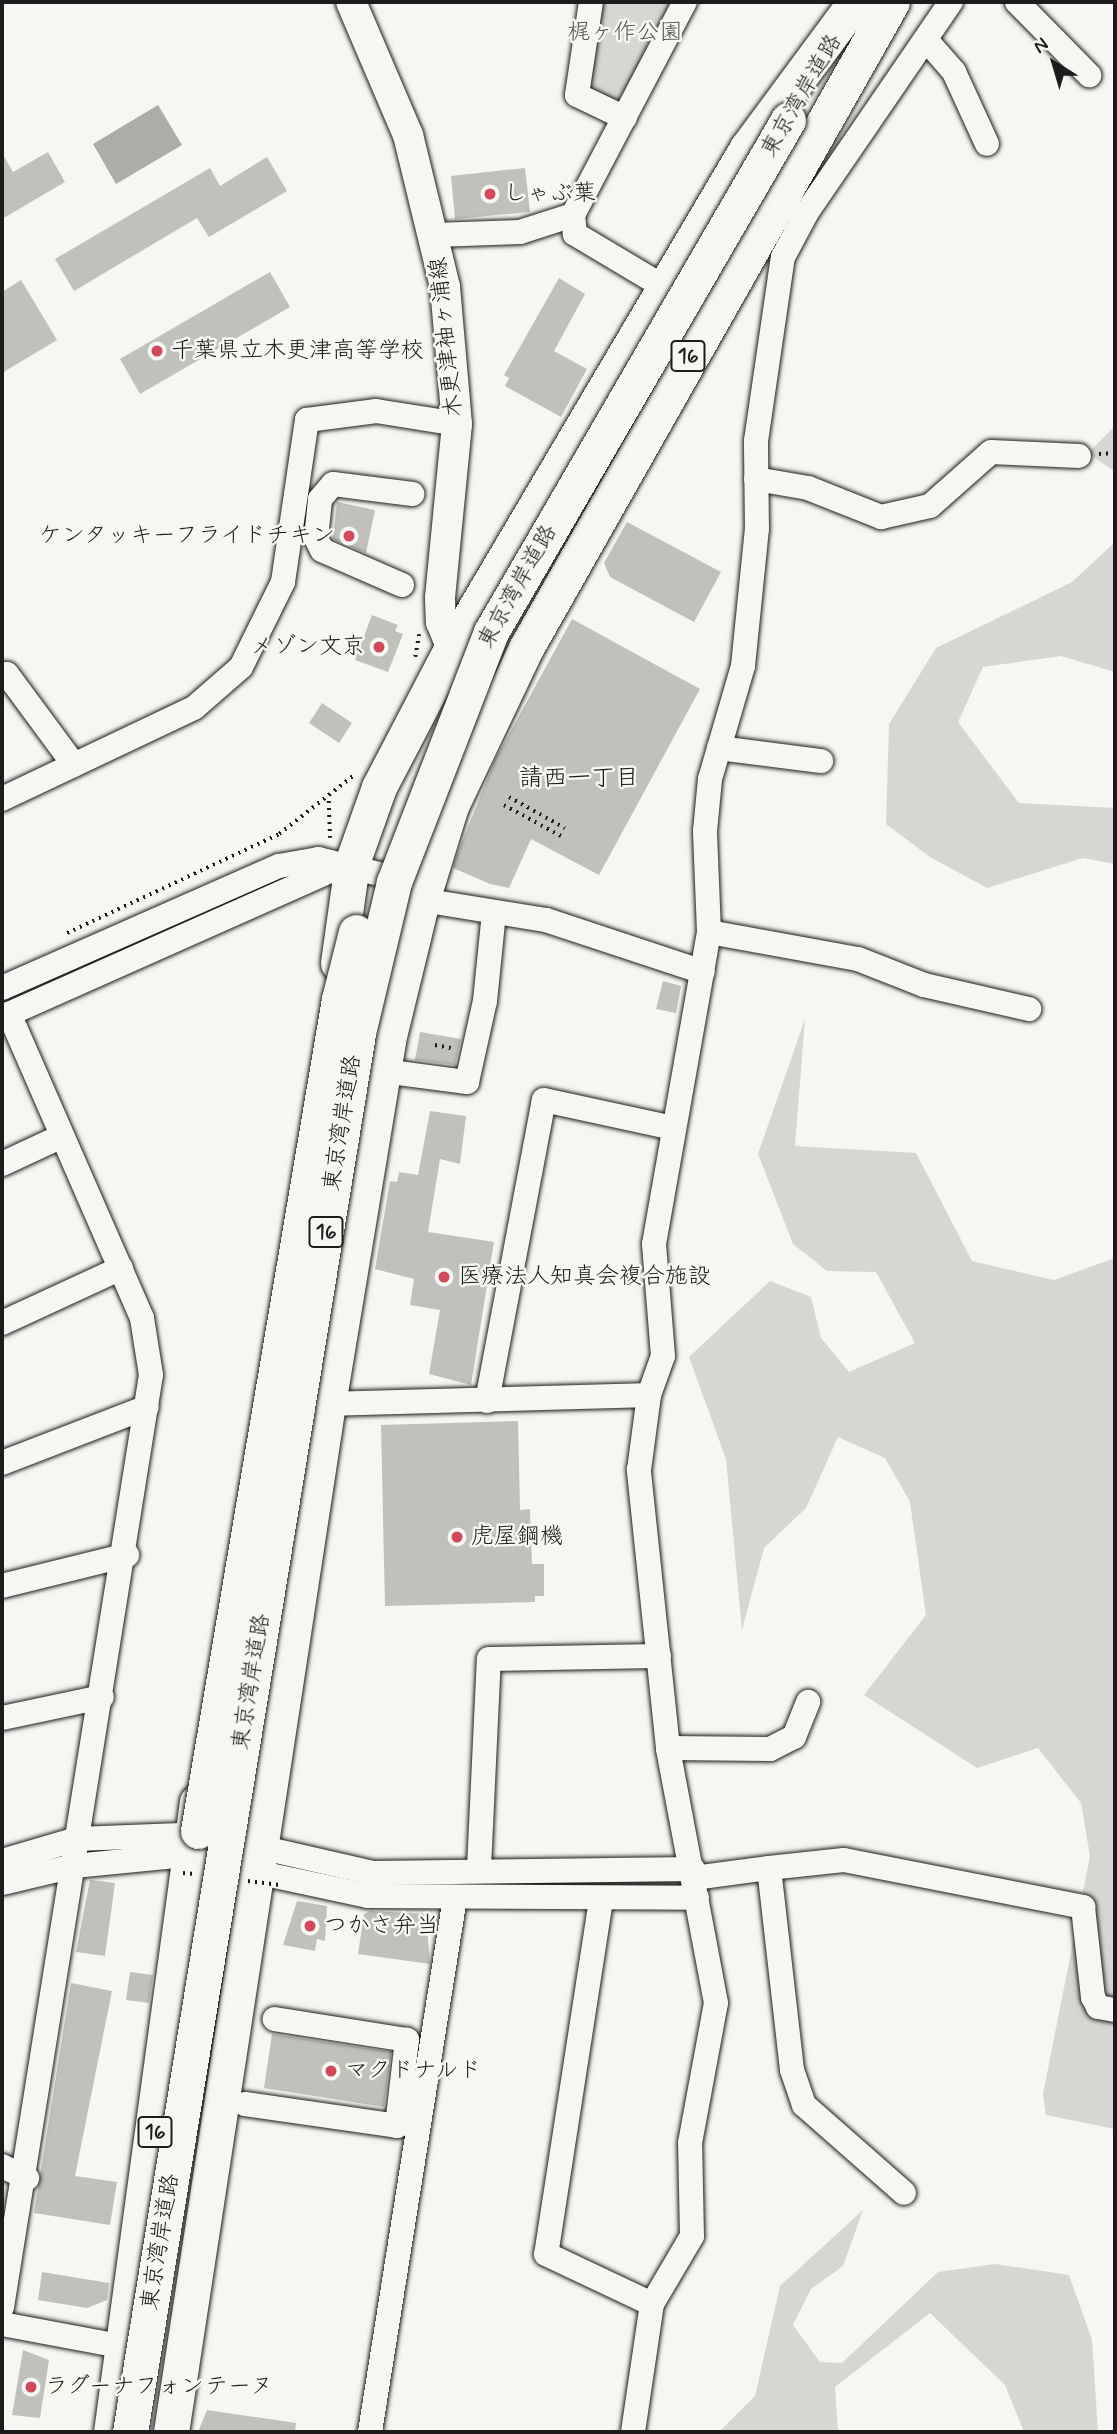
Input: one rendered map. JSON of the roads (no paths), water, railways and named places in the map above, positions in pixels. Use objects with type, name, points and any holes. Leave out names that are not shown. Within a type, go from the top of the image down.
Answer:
[{"type":"highway","name":"東京湾岸道路","points":[[130,2432],[358,1033],[394,882],[427,784],[491,632],[855,2]]},
{"type":"highway","name":"16","points":[[195,1845],[196,1805],[352,863],[379,788],[450,651],[747,148],[855,2]]},
{"type":"highway","name":"東京湾岸道路","points":[[171,2432],[256,1859],[328,1404],[383,1071],[422,900],[451,806],[493,715],[892,2]]},
{"type":"highway","name":"16","points":[[111,2432],[195,1845],[339,999],[391,832],[427,784]]},
{"type":"main road","name":"木更津袖ヶ浦線","points":[[351,2],[408,135],[435,235],[457,424],[440,598],[450,651],[493,715]]},
{"type":"street","points":[[591,2],[577,95],[625,118]]},
{"type":"street","points":[[664,287],[575,234],[573,215],[685,2]]},
{"type":"street","points":[[633,2432],[652,2304],[692,2236],[690,2143],[716,2003],[668,1748],[639,1470],[649,1395],[663,1356],[654,1244],[709,932],[705,831],[719,748],[743,666],[756,479],[783,257],[807,212],[928,41],[951,2]]},
{"type":"street","points":[[1017,2],[1089,75]]},
{"type":"street","points":[[928,41],[954,72],[987,144]]},
{"type":"street","points":[[435,235],[520,232],[573,215]]},
{"type":"street","points":[[2,799],[194,708],[241,667],[283,582],[307,419],[376,411],[457,424]]},
{"type":"street","points":[[756,479],[808,488],[881,517],[936,502],[991,452],[1079,456]]},
{"type":"street","points":[[402,585],[329,554],[316,538],[320,499],[333,484],[412,494]]},
{"type":"street","points":[[2,676],[7,674],[74,765]]},
{"type":"street","points":[[719,748],[821,761]]},
{"type":"street","points":[[2,988],[279,866],[318,859],[352,863],[388,876],[422,900],[546,920],[703,972]]},
{"type":"street","points":[[2,2306],[27,2178],[75,1853],[127,1555],[147,1407],[148,1346],[121,1268],[5,1015],[282,888],[352,863]]},
{"type":"street","points":[[383,1071],[467,1083],[491,949],[494,912]]},
{"type":"street","points":[[709,932],[858,958],[924,985],[1029,1009]]},
{"type":"street","points":[[488,1401],[544,1100],[673,1128]]},
{"type":"street","points":[[2,1164],[62,1136]]},
{"type":"street","points":[[2,1323],[121,1268]]},
{"type":"street","points":[[328,1404],[649,1395]]},
{"type":"street","points":[[2,1462],[147,1407]]},
{"type":"street","points":[[2,1586],[127,1555]]},
{"type":"street","points":[[479,1868],[489,1659],[659,1656]]},
{"type":"street","points":[[2,1718],[102,1697]]},
{"type":"street","points":[[668,1748],[771,1749],[794,1737],[808,1702]]},
{"type":"street","points":[[2,1861],[195,1845],[256,1859],[369,1896],[601,1900],[769,1868],[844,1860],[1083,1907],[1093,1997],[1098,2007],[1115,2010]]},
{"type":"street","points":[[2,1884],[75,1853]]},
{"type":"street","points":[[256,1859],[373,1873],[479,1868],[695,1882]]},
{"type":"street","points":[[769,1868],[792,2070],[804,2105],[904,2193]]},
{"type":"street","points":[[370,2432],[455,1898]]},
{"type":"street","points":[[601,1900],[546,2254],[652,2304]]},
{"type":"street","points":[[245,2104],[397,2126],[407,2040],[275,2019]]},
{"type":"street","points":[[2,2166],[27,2178]]},
{"type":"street","points":[[2,2325],[125,2347]]},
{"type":"waterway","points":[[473,1884],[688,1884]]},
{"type":"place","name":"しゃぶ葉","points":[[490,194]]},
{"type":"place","name":"千葉県立木更津高等学校","points":[[157,351]]},
{"type":"place","name":"ケンタッキーフライドチキン","points":[[349,536]]},
{"type":"place","name":"メゾン文京","points":[[379,647]]},
{"type":"place","name":"医療法人知真会複合施設","points":[[444,1277]]},
{"type":"place","name":"虎屋鋼機","points":[[457,1537]]},
{"type":"place","name":"つかさ弁当","points":[[310,1926]]},
{"type":"place","name":"マクドナルド","points":[[331,2071]]},
{"type":"place","name":"ラグーナフォンテーヌ","points":[[31,2387]]},
{"type":"district","name":"請西一丁目","points":[[579,779]]},
{"type":"park label","name":"梶ヶ作公園","points":[[625,33]]}]
